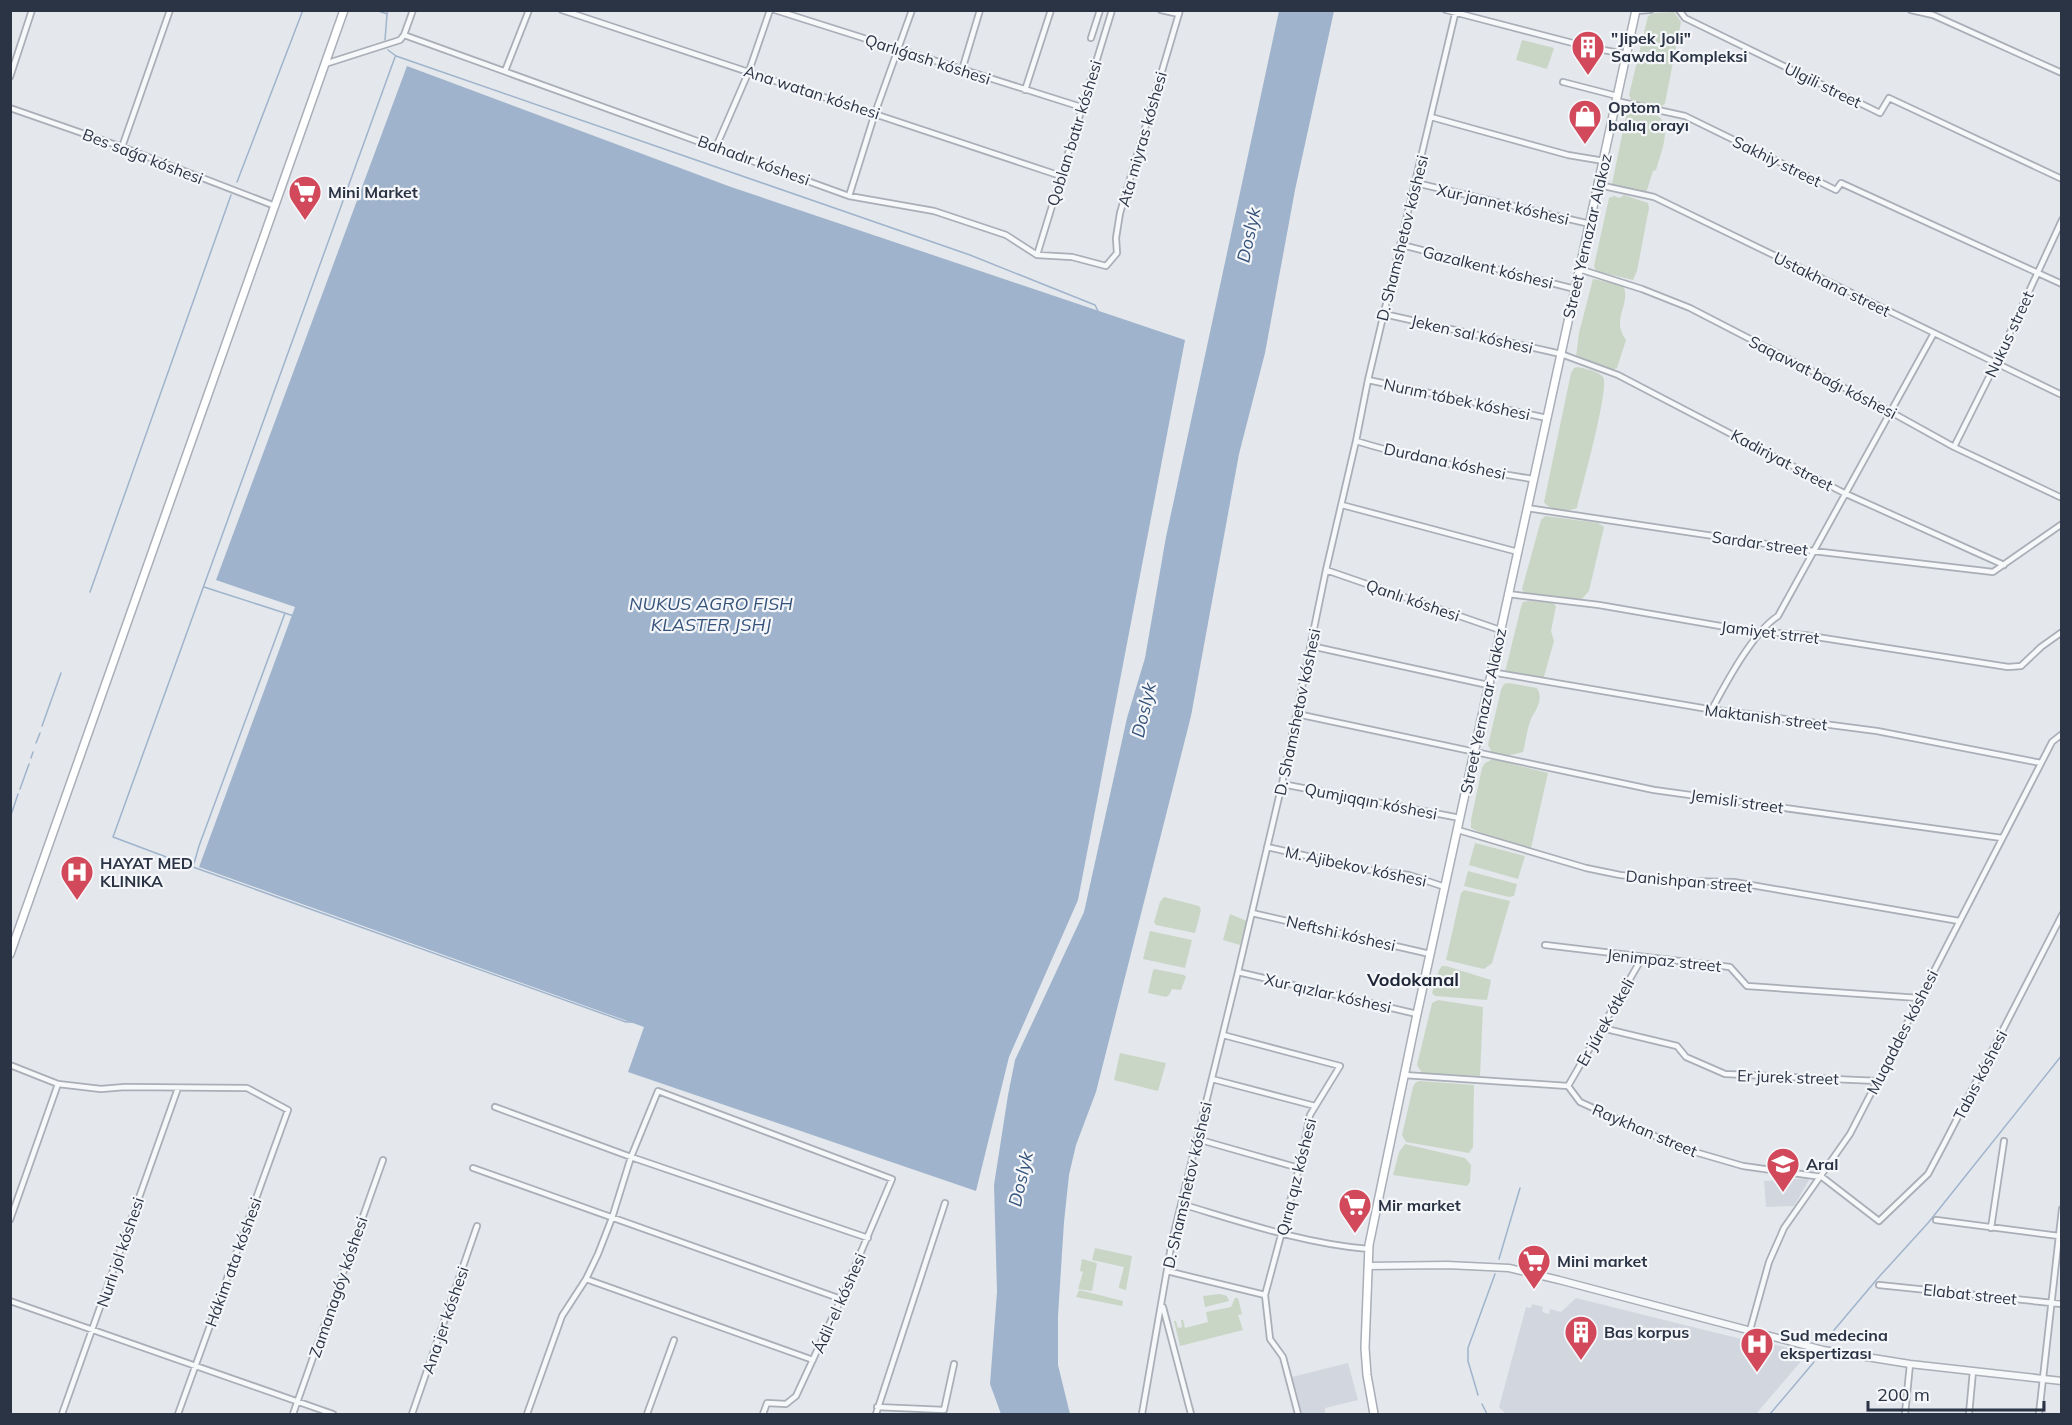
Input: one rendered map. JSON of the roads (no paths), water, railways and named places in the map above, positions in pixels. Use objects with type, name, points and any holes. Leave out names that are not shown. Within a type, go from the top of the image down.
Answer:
[{"type":"main road","points":[[10,954],[344,10]]},
{"type":"main road","name":"Street Yernazar Alakoz","points":[[1374,1414],[1367,1376],[1365,1348],[1369,1249],[1417,1014],[1636,11]]},
{"type":"street","points":[[10,76],[32,10]]},
{"type":"street","points":[[122,147],[170,10]]},
{"type":"street","points":[[325,64],[400,40],[413,10]]},
{"type":"street","points":[[505,71],[529,10]]},
{"type":"street","name":"Ana watan kóshesi","points":[[562,10],[1061,176]]},
{"type":"street","points":[[716,147],[749,71],[770,10]]},
{"type":"street","name":"Qarlıǵash kóshesi","points":[[775,10],[1081,107]]},
{"type":"street","points":[[849,196],[875,113],[912,10]]},
{"type":"street","points":[[962,70],[980,10]]},
{"type":"street","points":[[1025,90],[1051,10]]},
{"type":"street","name":"Qoblan batır kóshesi","points":[[1091,38],[1100,10]]},
{"type":"street","name":"Qoblan batır kóshesi","points":[[1037,255],[1112,10]]},
{"type":"street","points":[[1161,10],[1179,12]]},
{"type":"street","points":[[1446,10],[1592,48],[1626,54]]},
{"type":"street","points":[[1636,11],[1650,10]]},
{"type":"street","name":"Ulgili street","points":[[1679,10],[1685,18],[1880,113],[1889,98],[2061,179]]},
{"type":"street","points":[[1911,10],[1933,13],[2061,73]]},
{"type":"street","name":"Ata miyras kóshesi","points":[[1106,266],[1117,253],[1116,238],[1120,213],[1179,12]]},
{"type":"street","name":"D. Shamshetov kóshesi","points":[[1142,1414],[1181,1204],[1282,784],[1368,380],[1456,12]]},
{"type":"street","name":"Bahadır kóshesi","points":[[404,35],[849,196],[934,211],[1006,235],[1037,255],[1072,257],[1106,266]]},
{"type":"street","name":"Sakhiy street","points":[[1563,82],[1685,116],[1836,190],[1841,183],[2061,284]]},
{"type":"street","name":"Bes saǵa kóshesi","points":[[10,108],[122,147],[274,206]]},
{"type":"street","points":[[1431,117],[1568,155],[1604,161]]},
{"type":"street","name":"Xur jannet kóshesi","points":[[1416,183],[1590,224]]},
{"type":"street","name":"Ustakhana street","points":[[1599,185],[1654,197],[2061,395]]},
{"type":"street","name":"Nukus street","points":[[1954,447],[1996,363],[2061,220]]},
{"type":"street","name":"Gazalkent kóshesi","points":[[1402,245],[1575,289]]},
{"type":"street","name":"Saqawat baǵı kóshesi","points":[[1580,269],[1642,289],[1690,308],[1954,447],[2061,498]]},
{"type":"street","name":"Jeken sal kóshesi","points":[[1384,314],[1561,354]]},
{"type":"street","points":[[1712,709],[1724,685],[1767,622],[1778,616],[1934,333]]},
{"type":"street","name":"Kadiriyat street","points":[[1561,354],[1618,375],[1844,493],[2004,565]]},
{"type":"street","name":"Nurım tóbek kóshesi","points":[[1368,380],[1546,418]]},
{"type":"street","name":"Durdana kóshesi","points":[[1356,441],[1391,452],[1533,479]]},
{"type":"street","points":[[1342,505],[1518,552]]},
{"type":"street","name":"Sardar street","points":[[1527,508],[1813,551],[1993,572],[2004,565]]},
{"type":"street","points":[[2004,565],[2061,524]]},
{"type":"street","name":"Qanlı kóshesi","points":[[1326,570],[1500,630]]},
{"type":"street","name":"Jamiyet strret","points":[[1508,594],[1599,605],[1749,632],[1804,635],[2008,668],[2021,666],[2029,661],[2041,647],[2061,632]]},
{"type":"street","points":[[1311,646],[1488,685]]},
{"type":"street","name":"Maktanish street","points":[[1491,672],[1712,709],[1877,731],[2041,763]]},
{"type":"street","name":"Jemisli street","points":[[1297,714],[1654,789],[2002,837]]},
{"type":"street","name":"Muqaddes kóshesi","points":[[1750,1330],[1769,1262],[1784,1228],[1850,1134],[2052,742],[2061,734]]},
{"type":"street","name":"Qumjıqqın kóshesi","points":[[1282,784],[1460,818]]},
{"type":"street","name":"Danishpan street","points":[[1458,830],[1586,868],[1620,875],[1676,881],[1734,882],[1959,921]]},
{"type":"street","name":"M. Ajibekov kóshesi","points":[[1267,847],[1369,870],[1409,875],[1445,887]]},
{"type":"street","name":"Neftshi kóshesi","points":[[1252,913],[1430,954]]},
{"type":"street","name":"Tabıs kóshesi","points":[[1822,1177],[1879,1221],[1928,1174],[2061,915]]},
{"type":"street","name":"Jenimpaz street","points":[[1545,945],[1730,967],[1747,986],[1919,998]]},
{"type":"street","name":"Er júrek ótkeli","points":[[1568,1086],[1642,958]]},
{"type":"street","name":"Xur qızlar kóshesi","points":[[1238,972],[1417,1014]]},
{"type":"street","name":"Er jurek street","points":[[1602,1028],[1677,1046],[1686,1057],[1725,1074],[1878,1081]]},
{"type":"street","name":"Qırıq qız kóshesi","points":[[1223,1035],[1340,1066],[1310,1115],[1299,1168],[1265,1295]]},
{"type":"street","points":[[10,1065],[58,1084],[100,1089],[178,1088]]},
{"type":"street","points":[[1404,1075],[1568,1086]]},
{"type":"street","points":[[1212,1078],[1316,1106]]},
{"type":"street","points":[[10,1220],[58,1084]]},
{"type":"street","name":"Raykhan street","points":[[1568,1086],[1580,1102],[1681,1148],[1743,1166],[1822,1177]]},
{"type":"street","name":"Hákim ata kóshesi","points":[[178,1088],[247,1088],[288,1110],[178,1414]]},
{"type":"street","name":"Nurlı jol kóshesi","points":[[62,1414],[178,1088]]},
{"type":"street","name":"Ádil-el kóshesi","points":[[631,1157],[658,1091],[892,1179],[868,1238],[796,1396],[786,1404],[767,1403],[763,1414]]},
{"type":"street","points":[[495,1107],[631,1157],[868,1238]]},
{"type":"street","points":[[1197,1139],[1299,1168]]},
{"type":"street","points":[[1991,1228],[2004,1141]]},
{"type":"street","points":[[527,1414],[562,1316],[586,1279],[612,1218],[631,1157]]},
{"type":"street","name":"Zamanagóy kóshesi","points":[[293,1414],[382,1161]]},
{"type":"street","points":[[474,1168],[841,1299]]},
{"type":"street","points":[[876,1414],[945,1203]]},
{"type":"street","points":[[1181,1204],[1282,1233],[1347,1247],[1369,1249]]},
{"type":"street","points":[[2039,1414],[2059,1255],[2061,1209]]},
{"type":"street","points":[[1936,1220],[2059,1236]]},
{"type":"street","name":"Ana jer kóshesi","points":[[412,1414],[477,1226]]},
{"type":"street","points":[[1368,1266],[1447,1265],[1509,1268],[1823,1350],[1910,1364],[2061,1381]]},
{"type":"street","points":[[1167,1271],[1265,1295],[1270,1340],[1283,1357],[1298,1414]]},
{"type":"street","points":[[586,1279],[813,1360]]},
{"type":"street","name":"Elabat street","points":[[1879,1285],[2061,1304]]},
{"type":"street","points":[[10,1301],[333,1414]]},
{"type":"street","points":[[1162,1303],[1191,1414]]},
{"type":"street","points":[[646,1414],[674,1340]]},
{"type":"street","points":[[878,1407],[944,1410],[954,1364]]},
{"type":"street","points":[[1905,1414],[1910,1364]]},
{"type":"street","points":[[1969,1414],[1973,1371]]},
{"type":"water","name":"Doslyk","points":[[1279,11],[1334,11],[1295,190],[1265,353],[1239,454],[1191,716],[1096,1092],[1076,1145],[1069,1175],[1058,1316],[1058,1365],[1070,1414],[1001,1414],[990,1384],[997,1292],[994,1185],[1008,1095],[1015,1060],[1084,912],[1127,718],[1145,658],[1166,537]]},
{"type":"water","name":"NUKUS AGRO FISH KLASTER JSHJ","points":[[407,66],[731,187],[1185,340],[1078,900],[1009,1057],[976,1191],[628,1072],[644,1027],[199,867],[295,607],[216,580]]},
{"type":"waterway","points":[[237,182],[303,10]]},
{"type":"waterway","points":[[376,10],[387,14],[388,10]]},
{"type":"waterway","points":[[385,40],[387,14]]},
{"type":"waterway","points":[[388,50],[396,56],[970,255],[1095,305],[1098,311]]},
{"type":"waterway","points":[[193,867],[113,837],[395,57]]},
{"type":"waterway","points":[[90,592],[231,195]]},
{"type":"waterway","points":[[204,587],[294,616]]},
{"type":"waterway","points":[[285,613],[193,867],[626,1022],[632,1022]]},
{"type":"waterway","points":[[42,726],[61,673]]},
{"type":"waterway","points":[[36,743],[40,733]]},
{"type":"waterway","points":[[31,758],[33,752]]},
{"type":"waterway","points":[[20,789],[29,764]]},
{"type":"waterway","points":[[11,815],[18,794]]},
{"type":"waterway","points":[[1824,1342],[1928,1223],[2062,1055]]},
{"type":"waterway","points":[[1499,1259],[1520,1188]]},
{"type":"waterway","points":[[1478,1395],[1468,1361],[1468,1348],[1495,1274]]},
{"type":"waterway","points":[[1770,1414],[1814,1362]]},
{"type":"waterway","points":[[1482,1404],[1487,1414]]},
{"type":"place","name":"\"Jipek Joli\" Sawda Kompleksi","points":[[1588,76]]},
{"type":"place","name":"Optom balıq orayı","points":[[1585,145]]},
{"type":"place","name":"Mini Market","points":[[305,221]]},
{"type":"place","name":"HAYAT MED KLINIKA","points":[[77,901]]},
{"type":"place","name":"Aral","points":[[1783,1193]]},
{"type":"place","name":"Mir market","points":[[1355,1234]]},
{"type":"place","name":"Mini market","points":[[1534,1290]]},
{"type":"place","name":"Bas korpus","points":[[1581,1361]]},
{"type":"place","name":"Sud medecina ekspertizası","points":[[1757,1373]]},
{"type":"district","name":"Vodokanal","points":[[1413,980]]}]
